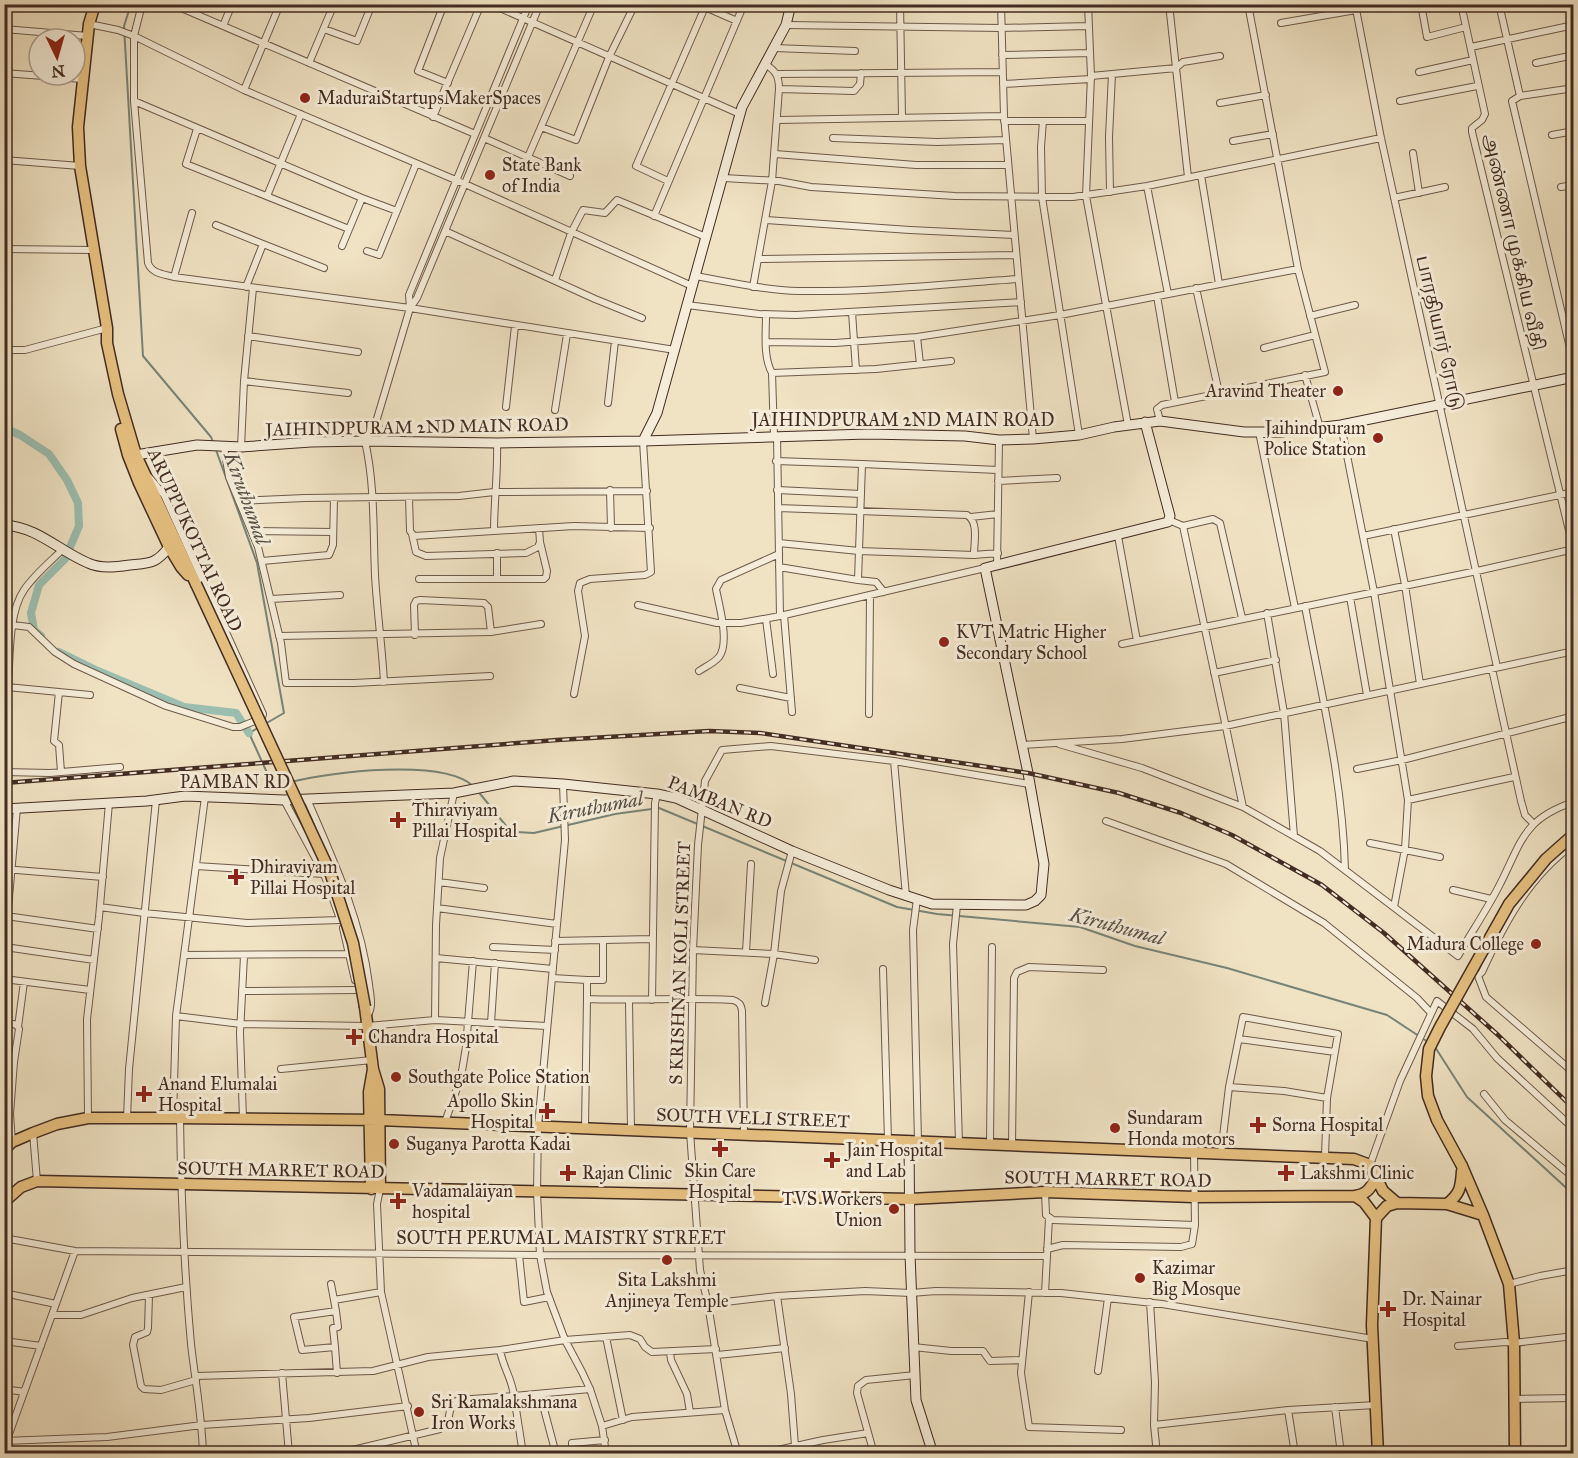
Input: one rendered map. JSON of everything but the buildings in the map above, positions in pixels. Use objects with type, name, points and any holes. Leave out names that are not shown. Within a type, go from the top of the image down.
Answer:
[{"type":"main road","name":"ARUPPUKOTTAI ROAD","points":[[87,43],[94,4]]},
{"type":"main road","name":"ARUPPUKOTTAI ROAD","points":[[81,87],[78,127],[80,166],[118,394],[136,455],[148,476],[330,872],[352,943],[367,1016],[372,1064],[369,1092],[375,1120],[375,1189]]},
{"type":"main road","points":[[108,343],[108,373],[111,392],[128,455],[169,547],[181,567],[196,584]]},
{"type":"main road","points":[[1515,1454],[1514,1343],[1509,1284],[1484,1215],[1462,1166],[1437,1120],[1428,1096],[1426,1076],[1429,1048],[1509,904],[1546,859],[1574,834]]},
{"type":"main road","name":"SOUTH VELI STREET","points":[[8,1146],[57,1124],[88,1118],[243,1118],[445,1122],[1325,1157],[1354,1159],[1370,1165]]},
{"type":"main road","points":[[1370,1165],[1383,1191],[1397,1203]]},
{"type":"main road","points":[[1447,1204],[1457,1197],[1461,1190],[1462,1166]]},
{"type":"main road","points":[[1355,1196],[1369,1191],[1376,1178]]},
{"type":"main road","points":[[4,1202],[21,1187],[37,1181]]},
{"type":"main road","name":"SOUTH MARRET ROAD","points":[[37,1181],[910,1199],[1045,1192],[1194,1197],[1355,1196]]},
{"type":"main road","points":[[1355,1196],[1364,1202],[1376,1218],[1373,1339],[1378,1454]]},
{"type":"main road","points":[[1376,1218],[1387,1206],[1397,1203],[1447,1204],[1484,1215]]},
{"type":"street","points":[[142,4],[131,35],[134,101],[148,263],[154,271],[174,277],[410,308],[675,350]]},
{"type":"street","points":[[172,4],[475,134]]},
{"type":"street","points":[[189,12],[193,4]]},
{"type":"street","points":[[223,27],[232,4]]},
{"type":"street","points":[[244,90],[280,4]]},
{"type":"street","points":[[309,63],[334,4]]},
{"type":"street","points":[[324,29],[357,41],[372,4]]},
{"type":"street","points":[[444,4],[418,71],[448,83]]},
{"type":"street","points":[[433,117],[482,4]]},
{"type":"street","points":[[491,4],[740,114]]},
{"type":"street","points":[[410,308],[408,295],[529,4]]},
{"type":"street","points":[[384,682],[372,498],[365,441],[376,422],[410,308],[417,298],[540,4]]},
{"type":"street","points":[[528,158],[594,4]]},
{"type":"street","points":[[541,127],[576,140],[609,57],[635,4]]},
{"type":"street","points":[[654,216],[744,4]]},
{"type":"street","points":[[574,694],[585,636],[578,591],[580,583],[590,579],[649,574],[652,568],[643,441],[657,413],[740,114],[774,48],[791,25],[790,4]]},
{"type":"street","points":[[900,4],[902,118]]},
{"type":"street","points":[[1001,4],[1004,119],[1033,439]]},
{"type":"street","points":[[1128,425],[1086,196],[1091,77],[1088,6],[1154,4]]},
{"type":"street","points":[[1169,4],[1188,177]]},
{"type":"street","points":[[1160,421],[1158,407],[1325,372],[1298,269],[1248,4]]},
{"type":"street","points":[[1421,4],[1427,37],[1466,27]]},
{"type":"street","name":"அண்ணா முக்கிய வீதி","points":[[1461,4],[1477,86],[1485,114],[1482,120],[1472,128],[1472,132],[1532,385]]},
{"type":"street","points":[[1499,4],[1520,96]]},
{"type":"street","points":[[668,181],[636,166],[705,7],[737,21]]},
{"type":"street","points":[[1281,23],[1355,7]]},
{"type":"street","name":"பாரதியார் ரோடு","points":[[1355,7],[1381,138],[1477,571],[1514,777],[1525,815],[1533,823]]},
{"type":"street","points":[[89,24],[131,35],[244,90],[465,184],[692,286]]},
{"type":"street","points":[[791,25],[1001,28],[1089,26]]},
{"type":"street","points":[[1471,47],[1574,25]]},
{"type":"street","points":[[4,29],[88,36]]},
{"type":"street","points":[[774,48],[855,51]]},
{"type":"street","points":[[1002,56],[1090,53]]},
{"type":"street","points":[[1536,63],[1574,55]]},
{"type":"street","points":[[1003,84],[1176,69],[1183,62],[1220,56]]},
{"type":"street","points":[[1419,72],[1473,60]]},
{"type":"street","points":[[765,64],[782,74],[1002,72]]},
{"type":"street","points":[[4,73],[27,75]]},
{"type":"street","points":[[782,89],[854,91],[860,84],[861,73]]},
{"type":"street","points":[[757,288],[776,181],[782,74]]},
{"type":"street","points":[[1110,192],[1109,137],[1112,74]]},
{"type":"street","points":[[1400,101],[1477,86]]},
{"type":"street","points":[[1574,88],[1520,96],[1512,101],[1574,365]]},
{"type":"street","points":[[1220,103],[1266,95]]},
{"type":"street","points":[[134,101],[397,211]]},
{"type":"street","points":[[267,196],[301,114]]},
{"type":"street","points":[[780,120],[902,118],[1089,121]]},
{"type":"street","points":[[1043,121],[1042,197],[1079,435]]},
{"type":"street","points":[[197,129],[186,164],[349,229]]},
{"type":"street","points":[[1552,135],[1574,131]]},
{"type":"street","points":[[1233,141],[1273,134]]},
{"type":"street","points":[[484,138],[570,176]]},
{"type":"street","points":[[832,138],[937,142],[1006,140]]},
{"type":"street","points":[[723,178],[776,181],[811,187],[955,196],[1086,196],[1147,186],[1381,138]]},
{"type":"street","points":[[1413,153],[1419,193]]},
{"type":"street","points":[[779,154],[916,165],[1008,165]]},
{"type":"street","points":[[4,160],[80,166]]},
{"type":"street","points":[[367,251],[379,255],[416,164]]},
{"type":"street","points":[[1201,175],[1219,284]]},
{"type":"street","points":[[1561,187],[1574,185]]},
{"type":"street","points":[[1147,186],[1168,294]]},
{"type":"street","points":[[1394,198],[1445,187]]},
{"type":"street","points":[[342,246],[362,198]]},
{"type":"street","points":[[555,280],[571,232],[583,210],[605,213],[617,200],[706,237]]},
{"type":"street","points":[[174,277],[192,213]]},
{"type":"street","points":[[769,220],[1014,235]]},
{"type":"street","points":[[216,225],[324,268]]},
{"type":"street","points":[[445,231],[642,318]]},
{"type":"street","points":[[241,447],[249,287],[263,244]]},
{"type":"street","points":[[4,249],[93,250]]},
{"type":"street","points":[[762,259],[1016,255]]},
{"type":"street","points":[[766,342],[854,342],[916,337],[1022,322],[1298,269]]},
{"type":"street","points":[[695,276],[757,288],[798,291],[892,288],[1018,279]]},
{"type":"street","points":[[1196,288],[1219,393]]},
{"type":"street","points":[[1157,296],[1175,402]]},
{"type":"street","points":[[687,305],[759,314],[852,312],[1020,302]]},
{"type":"street","points":[[1310,316],[1354,305]]},
{"type":"street","points":[[852,312],[856,370]]},
{"type":"street","points":[[759,314],[772,373],[779,567],[792,712]]},
{"type":"street","points":[[506,407],[515,326]]},
{"type":"street","points":[[4,350],[25,350],[107,328]]},
{"type":"street","points":[[555,410],[567,334]]},
{"type":"street","points":[[1264,348],[1315,335]]},
{"type":"street","points":[[248,336],[358,352]]},
{"type":"street","points":[[916,337],[920,364]]},
{"type":"street","points":[[608,403],[615,341]]},
{"type":"street","points":[[772,373],[856,370],[951,361]]},
{"type":"street","points":[[1305,375],[1320,428]]},
{"type":"street","name":"JAIHINDPURAM 2ND MAIN ROAD","points":[[136,455],[197,445],[241,447],[365,441],[497,443],[643,441],[868,434],[965,436],[999,440],[1033,439],[1079,435],[1160,421],[1259,432],[1320,428],[1574,377]]},
{"type":"street","points":[[244,381],[348,393]]},
{"type":"street","points":[[1122,644],[1573,549],[1532,385]]},
{"type":"street","points":[[376,422],[386,441]]},
{"type":"street","points":[[1145,422],[1170,516],[1169,520]]},
{"type":"street","points":[[1341,424],[1374,592],[1408,800],[1405,849],[1394,907]]},
{"type":"street","points":[[1259,432],[1295,608]]},
{"type":"street","points":[[998,565],[999,440]]},
{"type":"street","points":[[494,531],[494,492],[498,470],[497,443]]},
{"type":"street","points":[[224,447],[229,477],[262,561],[279,636],[286,683],[384,682],[490,676]]},
{"type":"street","points":[[776,461],[998,470]]},
{"type":"street","points":[[858,580],[862,464]]},
{"type":"street","points":[[13,625],[29,627],[65,660],[166,706],[233,727],[240,727],[261,718],[263,714],[164,495],[148,476]]},
{"type":"street","points":[[998,481],[1057,478]]},
{"type":"street","points":[[610,490],[611,528]]},
{"type":"street","points":[[777,490],[861,494]]},
{"type":"street","points":[[239,501],[409,497],[494,492],[647,491]]},
{"type":"street","points":[[1362,536],[1574,492]]},
{"type":"street","points":[[409,497],[411,534],[416,552],[426,556],[526,553],[535,550],[540,542]]},
{"type":"street","points":[[262,561],[329,555],[333,532],[334,498]]},
{"type":"street","points":[[778,508],[971,517],[998,514]]},
{"type":"street","points":[[971,517],[974,523],[974,555]]},
{"type":"street","points":[[1169,520],[1183,526],[1213,519],[1220,523],[1242,618]]},
{"type":"street","points":[[638,605],[723,623],[766,619],[1118,536],[1169,520]]},
{"type":"street","points":[[4,525],[36,532],[89,564],[109,567],[153,563],[169,547]]},
{"type":"street","points":[[1183,526],[1242,807]]},
{"type":"street","points":[[411,534],[418,536],[539,528],[650,528]]},
{"type":"street","points":[[419,579],[540,579],[546,577],[547,571],[539,528]]},
{"type":"street","points":[[1394,529],[1420,684]]},
{"type":"street","points":[[252,531],[333,532]]},
{"type":"street","points":[[1118,536],[1137,640]]},
{"type":"street","points":[[779,543],[859,550],[974,555],[998,552]]},
{"type":"street","points":[[4,696],[13,625],[22,591],[63,549]]},
{"type":"street","points":[[497,553],[497,579]]},
{"type":"street","points":[[699,671],[720,656],[723,648],[723,623],[716,589],[718,584],[721,580],[779,554]]},
{"type":"street","points":[[779,567],[876,582],[884,592]]},
{"type":"street","name":"PAMBAN RD","points":[[4,809],[156,800],[185,796],[284,800],[459,792],[514,781],[563,784],[656,798],[676,798],[791,854],[917,902],[956,908],[1026,905],[1041,895],[1044,864],[985,568]]},
{"type":"street","points":[[869,714],[870,595]]},
{"type":"street","points":[[271,599],[339,596]]},
{"type":"street","points":[[1350,597],[1367,695]]},
{"type":"street","points":[[415,634],[414,605],[420,600],[484,603],[488,607],[491,632]]},
{"type":"street","points":[[1305,606],[1340,793],[1346,870]]},
{"type":"street","points":[[1267,613],[1284,713],[1294,836]]},
{"type":"street","points":[[766,619],[773,674]]},
{"type":"street","points":[[279,636],[491,632],[541,624]]},
{"type":"street","points":[[1022,745],[1122,739],[1225,726],[1574,651]]},
{"type":"street","points":[[1214,672],[1276,660]]},
{"type":"street","points":[[6,687],[90,695]]},
{"type":"street","points":[[740,688],[791,698]]},
{"type":"street","points":[[59,692],[54,741],[59,746],[61,772]]},
{"type":"street","points":[[1357,769],[1505,735],[1574,716]]},
{"type":"street","points":[[1059,744],[1142,768],[1242,807],[1320,851],[1458,956],[1491,899],[1515,849],[1533,823],[1546,813],[1574,802]]},
{"type":"street","name":"S KRISHNAN KOLI STREET","points":[[738,1454],[725,1410],[703,1286],[690,1132],[693,950],[705,781],[722,750],[771,746],[894,761]]},
{"type":"street","points":[[906,896],[894,761],[1029,784]]},
{"type":"street","points":[[4,772],[61,772],[120,767]]},
{"type":"street","points":[[1408,800],[1514,777]]},
{"type":"street","points":[[563,784],[565,833],[538,1126],[537,1192],[540,1255],[549,1298],[565,1340],[590,1389],[602,1426],[606,1454]]},
{"type":"street","points":[[435,1020],[440,858],[459,792]]},
{"type":"street","points":[[203,1454],[202,1425],[183,1251],[177,1118],[176,1016],[205,797]]},
{"type":"street","points":[[651,1000],[656,798]]},
{"type":"street","points":[[307,799],[342,879],[360,932],[371,1005],[367,1016]]},
{"type":"street","points":[[127,1118],[129,1069],[156,800]]},
{"type":"street","points":[[284,800],[324,874],[340,920],[361,1009],[367,1016]]},
{"type":"street","points":[[88,1118],[87,1019],[98,929],[109,803]]},
{"type":"street","points":[[4,954],[8,869],[17,808]]},
{"type":"street","points":[[1106,821],[1226,864],[1324,923],[1418,998],[1431,1014]]},
{"type":"street","points":[[1370,843],[1440,857]]},
{"type":"street","points":[[1574,844],[1561,853],[1533,883],[1501,931],[1478,976],[1486,997],[1574,1073]]},
{"type":"street","points":[[765,1003],[774,954],[781,891],[791,854]]},
{"type":"street","points":[[746,952],[751,864]]},
{"type":"street","points":[[195,866],[324,874]]},
{"type":"street","points":[[8,869],[103,877]]},
{"type":"street","points":[[439,882],[484,888]]},
{"type":"street","points":[[1453,890],[1491,899]]},
{"type":"street","points":[[917,902],[914,917],[911,1293],[916,1400],[933,1454]]},
{"type":"street","points":[[100,907],[247,923],[340,920]]},
{"type":"street","points":[[437,908],[557,924]]},
{"type":"street","points":[[956,908],[954,922],[959,1143]]},
{"type":"street","points":[[6,916],[98,929]]},
{"type":"street","points":[[555,941],[652,939]]},
{"type":"street","points":[[552,978],[603,980],[603,941]]},
{"type":"street","points":[[5,947],[94,960]]},
{"type":"street","points":[[493,947],[555,950]]},
{"type":"street","points":[[990,1144],[992,947]]},
{"type":"street","points":[[693,950],[774,954],[815,960]]},
{"type":"street","points":[[184,955],[349,954]]},
{"type":"street","points":[[243,1118],[241,1024],[244,956]]},
{"type":"street","points":[[436,958],[553,969]]},
{"type":"street","points":[[445,1122],[461,1077],[473,961]]},
{"type":"street","points":[[490,1023],[495,963]]},
{"type":"street","points":[[1012,1145],[1014,978],[1017,972],[1029,967],[1103,970]]},
{"type":"street","points":[[882,969],[888,1140]]},
{"type":"street","points":[[4,980],[90,990]]},
{"type":"street","points":[[585,1128],[587,980]]},
{"type":"street","points":[[8,1146],[14,1062],[24,982]]},
{"type":"street","points":[[242,991],[357,990]]},
{"type":"street","points":[[587,999],[629,1001],[692,998],[733,1000],[741,1005],[744,1134]]},
{"type":"street","points":[[629,1001],[631,1130]]},
{"type":"street","points":[[1370,1165],[1400,1081],[1437,1001],[1473,1029],[1497,1058],[1574,1129]]},
{"type":"street","points":[[176,1016],[241,1024],[367,1016],[547,1026]]},
{"type":"street","points":[[1221,1153],[1229,1087],[1243,1017],[1338,1034],[1326,1098],[1325,1157]]},
{"type":"street","points":[[4,1022],[18,1027]]},
{"type":"street","points":[[1239,1039],[1335,1052]]},
{"type":"street","points":[[4,1061],[14,1062]]},
{"type":"street","points":[[281,1069],[372,1064]]},
{"type":"street","points":[[1229,1087],[1284,1091],[1326,1098]]},
{"type":"street","points":[[1484,1095],[1505,1120],[1574,1178]]},
{"type":"street","points":[[33,1133],[37,1181]]},
{"type":"street","points":[[1049,1218],[1195,1225],[1194,1152]]},
{"type":"street","points":[[375,1189],[381,1292],[417,1454]]},
{"type":"street","points":[[1045,1192],[1045,1210],[1049,1218],[1045,1293]]},
{"type":"street","name":"SOUTH PERUMAL MAISTRY STREET","points":[[4,1238],[75,1251],[519,1255],[910,1255],[1047,1252],[1063,1245],[1181,1247],[1192,1244],[1195,1225]]},
{"type":"street","points":[[75,1251],[5,1443],[107,1437],[202,1425],[287,1419],[408,1406]]},
{"type":"street","points":[[519,1255],[524,1302],[549,1298]]},
{"type":"street","points":[[1509,1284],[1574,1270]]},
{"type":"street","points":[[331,1284],[338,1327],[333,1328],[337,1373]]},
{"type":"street","points":[[52,1315],[81,1315],[126,1299],[186,1287]]},
{"type":"street","points":[[708,1304],[777,1296],[865,1291],[1029,1292],[1150,1302],[1373,1339]]},
{"type":"street","points":[[334,1300],[381,1292]]},
{"type":"street","points":[[1029,1292],[1021,1373],[1029,1427],[1121,1430]]},
{"type":"street","points":[[4,1293],[56,1304]]},
{"type":"street","points":[[149,1295],[148,1328],[144,1334],[135,1337],[133,1345],[141,1386],[144,1389],[154,1390],[196,1378],[373,1371],[399,1366],[428,1356],[606,1337],[637,1337],[652,1352],[716,1352],[785,1348]]},
{"type":"street","points":[[1574,1295],[1571,1305],[1574,1329]]},
{"type":"street","points":[[777,1296],[795,1446]]},
{"type":"street","points":[[1098,1371],[1108,1298]]},
{"type":"street","points":[[1150,1302],[1157,1454]]},
{"type":"street","points":[[335,1347],[302,1350],[294,1317],[336,1311]]},
{"type":"street","points":[[1458,1346],[1514,1343],[1574,1336]]},
{"type":"street","points":[[606,1337],[622,1420]]},
{"type":"street","points":[[4,1341],[41,1346]]},
{"type":"street","points":[[914,1347],[951,1351],[983,1351],[990,1361],[1022,1360]]},
{"type":"street","points":[[500,1350],[504,1370],[512,1379],[523,1454]]},
{"type":"street","points":[[670,1352],[671,1360],[687,1394],[690,1412]]},
{"type":"street","points":[[282,1373],[289,1454]]},
{"type":"street","points":[[874,1454],[857,1393],[858,1386],[866,1380],[915,1375]]},
{"type":"street","points":[[4,1389],[24,1392]]},
{"type":"street","points":[[336,1454],[443,1428],[448,1422],[453,1403],[458,1400],[590,1389]]},
{"type":"street","points":[[540,1394],[556,1454]]},
{"type":"street","points":[[1514,1399],[1574,1398]]},
{"type":"street","points":[[1154,1425],[1288,1410],[1376,1405]]},
{"type":"street","points":[[1335,1407],[1341,1454]]},
{"type":"street","points":[[602,1426],[632,1417],[725,1410]]},
{"type":"street","points":[[1288,1410],[1295,1454]]},
{"type":"street","points":[[759,1454],[868,1433]]},
{"type":"street","points":[[572,1454],[572,1443],[605,1440]]},
{"type":"waterway","name":"Kiruthumal","points":[[131,4],[124,26],[143,356],[213,442]]},
{"type":"waterway","points":[[4,428],[20,435],[49,454],[67,480],[78,503],[79,526],[65,559],[39,585],[31,613],[34,630],[41,636]]},
{"type":"waterway","name":"Kiruthumal","points":[[216,450],[257,563],[284,713],[265,724]]},
{"type":"waterway","points":[[59,652],[184,707],[236,713],[249,733]]},
{"type":"waterway","name":"Kiruthumal","points":[[258,728],[249,733],[273,786],[286,783]]},
{"type":"waterway","name":"Kiruthumal","points":[[291,782],[358,771],[413,770],[458,777],[473,786]]},
{"type":"waterway","name":"Kiruthumal","points":[[477,790],[507,827],[516,832],[534,833],[615,814],[659,808],[897,907],[937,914],[1080,927],[1135,946],[1227,968],[1387,1015],[1428,1042]]},
{"type":"waterway","name":"Kiruthumal","points":[[1435,1047],[1467,1097],[1574,1195]]},
{"type":"railway","points":[[4,783],[557,740],[709,731],[760,733],[1028,773],[1119,793],[1181,813],[1232,835],[1322,885],[1384,933],[1498,1035],[1574,1109]]},
{"type":"place","name":"MaduraiStartupsMakerSpaces","points":[[305,98]]},
{"type":"place","name":"State Bank of India","points":[[490,175]]},
{"type":"place","name":"Aravind Theater","points":[[1338,391]]},
{"type":"place","name":"Jaihindpuram Police Station","points":[[1378,438]]},
{"type":"place","name":"KVT Matric Higher Secondary School","points":[[944,642]]},
{"type":"place","name":"Thiraviyam Pillai Hospital","points":[[398,820]]},
{"type":"place","name":"Dhiraviyam Pillai Hospital","points":[[236,877]]},
{"type":"place","name":"Madura College","points":[[1536,944]]},
{"type":"place","name":"Chandra Hospital","points":[[354,1037]]},
{"type":"place","name":"Southgate Police Station","points":[[396,1077]]},
{"type":"place","name":"Anand Elumalai Hospital","points":[[144,1094]]},
{"type":"place","name":"Apollo Skin Hospital","points":[[547,1111]]},
{"type":"place","name":"Sorna Hospital","points":[[1258,1125]]},
{"type":"place","name":"Sundaram Honda motors","points":[[1115,1128]]},
{"type":"place","name":"Suganya Parotta Kadai","points":[[394,1144]]},
{"type":"place","name":"Skin Care Hospital","points":[[720,1149]]},
{"type":"place","name":"Jain Hospital and Lab","points":[[832,1160]]},
{"type":"place","name":"Rajan Clinic","points":[[568,1173]]},
{"type":"place","name":"Lakshmi Clinic","points":[[1286,1173]]},
{"type":"place","name":"Vadamalaiyan hospital","points":[[398,1201]]},
{"type":"place","name":"TVS Workers Union","points":[[894,1209]]},
{"type":"place","name":"Sita Lakshmi Anjineya Temple","points":[[667,1260]]},
{"type":"place","name":"Kazimar Big Mosque","points":[[1140,1278]]},
{"type":"place","name":"Dr. Nainar Hospital","points":[[1388,1309]]},
{"type":"place","name":"Sri Ramalakshmana Iron Works","points":[[419,1412]]}]
